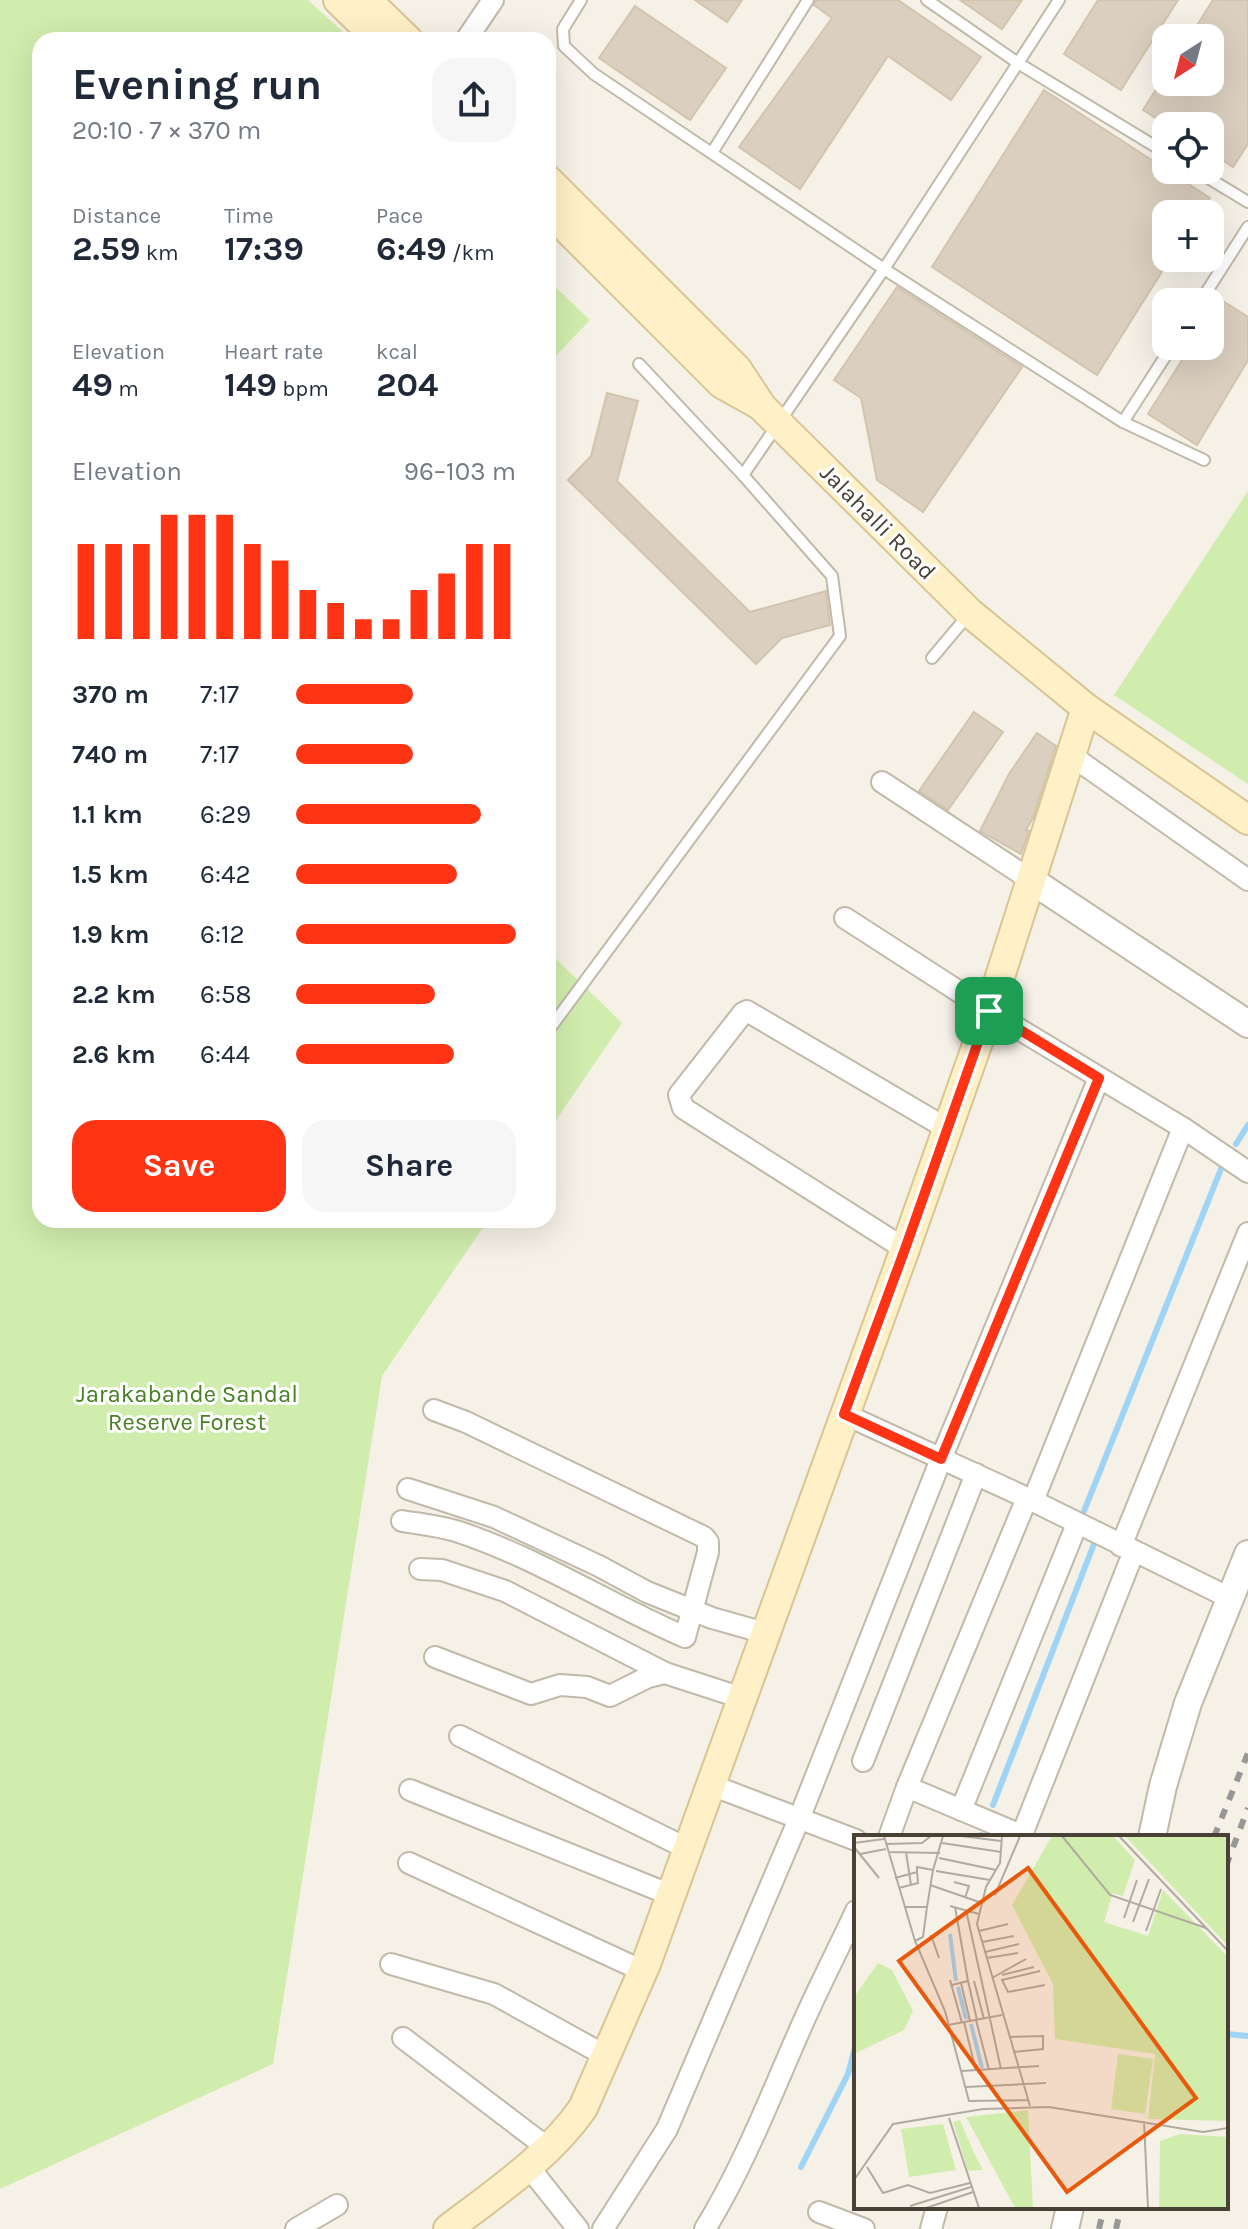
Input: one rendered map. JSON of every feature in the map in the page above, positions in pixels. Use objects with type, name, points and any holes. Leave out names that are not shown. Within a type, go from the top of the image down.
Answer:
[{"type":"main road","points":[[338,0],[371,32]]},
{"type":"main road","points":[[367,0],[400,32]]},
{"type":"main road","name":"Jalahalli Road","points":[[556,188],[737,369],[771,415],[970,613],[1086,708],[1248,820]]},
{"type":"main road","points":[[556,218],[722,384],[771,415]]},
{"type":"main road","points":[[457,2226],[570,2127],[583,2108],[643,1971],[989,1011],[1086,708]]},
{"type":"street","points":[[471,32],[493,0]]},
{"type":"street","points":[[1072,756],[1248,880]]},
{"type":"street","points":[[882,782],[1248,1024]]},
{"type":"street","points":[[845,918],[989,1011],[1183,1128],[1248,1172]]},
{"type":"street","points":[[905,1249],[683,1108],[679,1095],[747,1011],[946,1128]]},
{"type":"street","points":[[603,2229],[667,2129],[799,1819],[941,1459],[1099,1078]]},
{"type":"street","points":[[890,1835],[907,1787],[1183,1128]]},
{"type":"street","points":[[1021,1835],[1248,1233]]},
{"type":"street","points":[[402,1521],[454,1530],[529,1560],[637,1616],[685,1637],[708,1552],[708,1542],[704,1537],[466,1422],[434,1410]]},
{"type":"street","points":[[844,1414],[1030,1499],[1232,1599]]},
{"type":"street","points":[[863,1761],[976,1474]]},
{"type":"street","points":[[408,1489],[494,1517],[647,1592],[765,1633]]},
{"type":"street","points":[[961,1810],[1077,1524]]},
{"type":"street","points":[[1152,1835],[1163,1786],[1188,1703],[1248,1554]]},
{"type":"street","points":[[420,1569],[442,1570],[505,1591],[665,1673],[742,1698]]},
{"type":"street","points":[[435,1657],[531,1694],[560,1685],[587,1687],[610,1696],[648,1677],[665,1673]]},
{"type":"street","points":[[460,1736],[688,1849]]},
{"type":"street","points":[[711,1785],[854,1839]]},
{"type":"street","points":[[907,1787],[1019,1835]]},
{"type":"street","points":[[410,1790],[671,1895]]},
{"type":"street","points":[[409,1863],[643,1971]]},
{"type":"street","points":[[705,2229],[756,2133],[799,2031],[854,1915]]},
{"type":"street","points":[[391,1964],[494,1994],[606,2056]]},
{"type":"street","points":[[403,2038],[538,2157],[578,2229]]},
{"type":"street","points":[[296,2229],[337,2205]]},
{"type":"street","points":[[931,2229],[936,2209]]},
{"type":"street","points":[[1065,2229],[1070,2209]]},
{"type":"street","points":[[819,2212],[864,2229]]},
{"type":"lane","points":[[581,0],[563,29],[564,46],[594,74],[713,151],[884,269],[1123,422],[1204,460]]},
{"type":"lane","points":[[713,151],[808,0]]},
{"type":"lane","points":[[927,0],[1018,63],[1152,144]]},
{"type":"lane","points":[[743,475],[771,415],[884,269],[1059,0]]},
{"type":"lane","points":[[1218,184],[1248,202]]},
{"type":"lane","points":[[1209,288],[1248,227]]},
{"type":"lane","points":[[1123,422],[1163,360]]},
{"type":"lane","points":[[556,1020],[840,636],[832,576],[639,364]]},
{"type":"lane","points":[[932,658],[970,613]]},
{"type":"green space","name":"Jarakabande Sandal Reserve Forest","points":[[0,0],[308,0],[343,32],[32,32],[32,1228],[483,1228],[382,1376],[273,2064],[0,2189]]},
{"type":"green space","points":[[556,288],[590,320],[556,356]]},
{"type":"green space","points":[[1248,491],[1248,784],[1114,695]]},
{"type":"green space","points":[[556,959],[622,1023],[556,1120]]},
{"type":"building","points":[[695,0],[742,0],[727,22]]},
{"type":"building","points":[[816,0],[898,0],[981,57],[951,100],[888,56],[800,189],[739,147],[832,18],[814,5]]},
{"type":"building","points":[[960,0],[1022,0],[1002,29]]},
{"type":"building","points":[[1098,0],[1178,0],[1163,24],[1152,24],[1152,41],[1121,90],[1064,54]]},
{"type":"building","points":[[1213,0],[1248,0],[1248,144],[1233,167],[1224,161],[1224,112],[1152,112],[1152,116],[1143,110],[1152,96],[1224,96],[1224,24],[1198,24]]},
{"type":"building","points":[[635,6],[726,68],[690,120],[599,58]]},
{"type":"building","points":[[1044,90],[1152,160],[1152,184],[1188,184],[1210,198],[1152,200],[1152,272],[1162,272],[1097,375],[932,267]]},
{"type":"building","points":[[897,287],[1022,367],[923,512],[877,480],[861,398],[834,380]]},
{"type":"building","points":[[1224,302],[1248,317],[1248,360],[1197,445],[1148,414],[1182,360],[1224,360]]},
{"type":"building","points":[[607,393],[638,401],[617,481],[750,612],[826,591],[830,625],[782,638],[756,664],[568,480],[591,456]]},
{"type":"building","points":[[974,712],[1003,732],[948,810],[919,791]]},
{"type":"building","points":[[1037,733],[1056,746],[1033,818],[1026,830],[1029,831],[1021,854],[980,831],[1009,774]]},
{"type":"waterway","points":[[1236,1144],[1248,1125]]},
{"type":"waterway","points":[[1084,1511],[1223,1164]]},
{"type":"waterway","points":[[993,1805],[1094,1544]]},
{"type":"waterway","points":[[1228,2034],[1248,2036]]},
{"type":"waterway","points":[[801,2167],[848,2074],[854,2052]]},
{"type":"railway","points":[[1215,1835],[1248,1753]]},
{"type":"railway","points":[[1228,1861],[1248,1808]]},
{"type":"railway","points":[[1099,2229],[1104,2209]]},
{"type":"railway","points":[[1116,2229],[1121,2209]]},
{"type":"route","points":[[989,1011],[1099,1078],[941,1459],[844,1414],[989,1011]]}]
